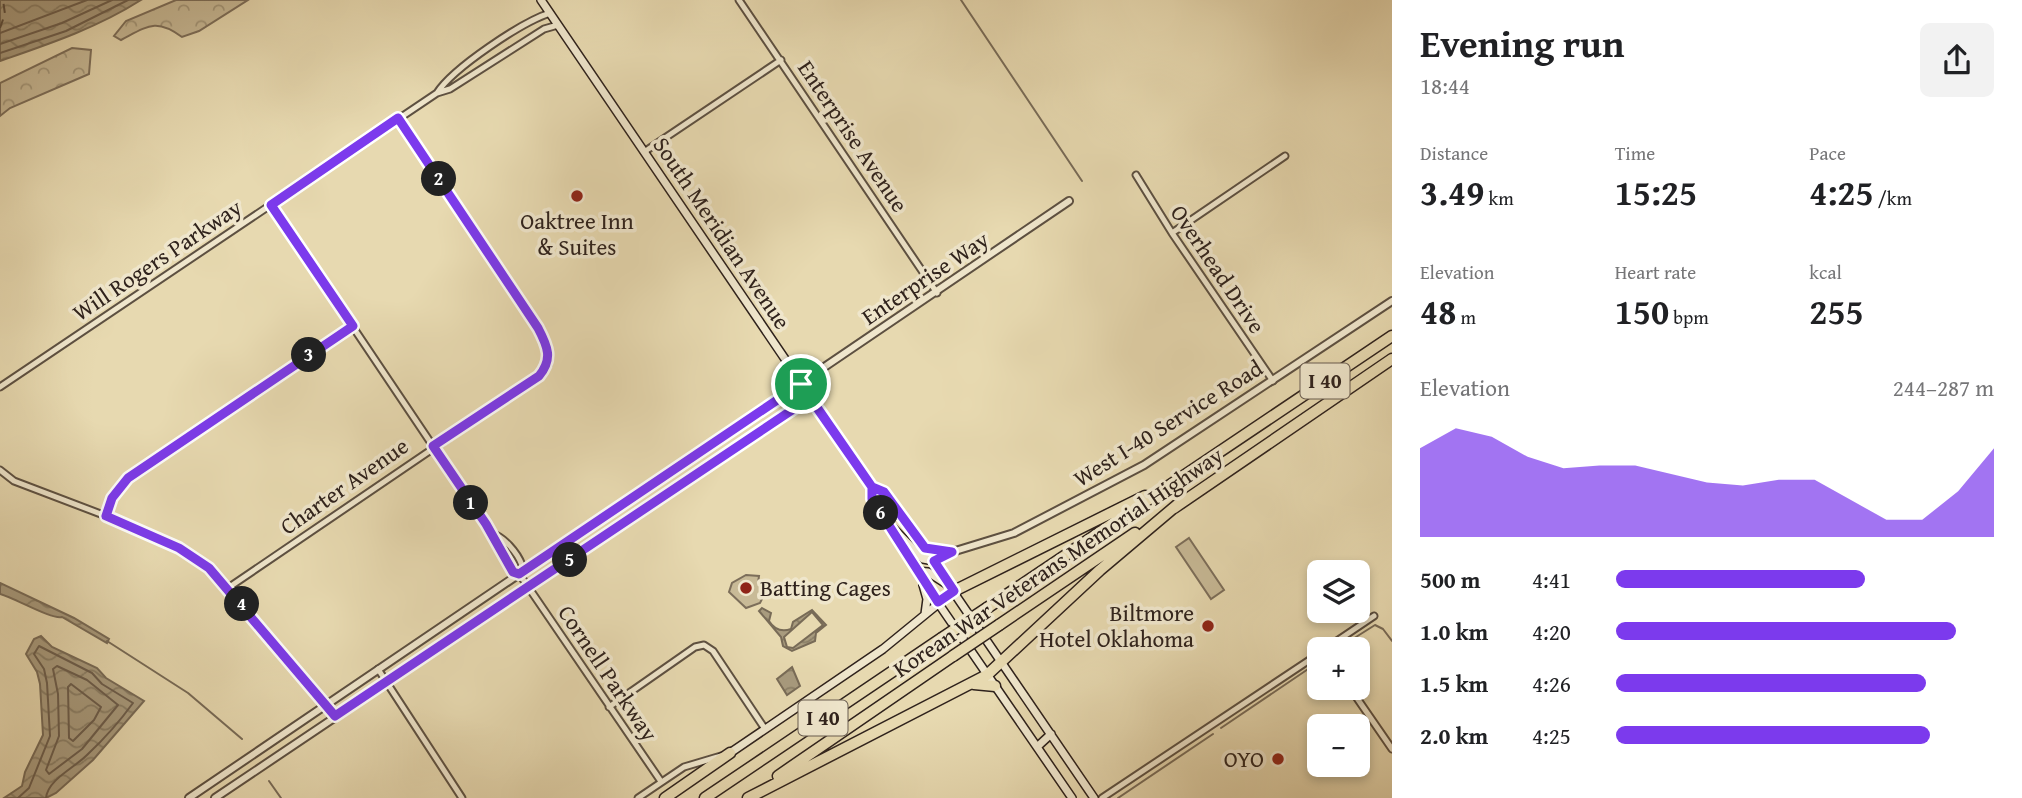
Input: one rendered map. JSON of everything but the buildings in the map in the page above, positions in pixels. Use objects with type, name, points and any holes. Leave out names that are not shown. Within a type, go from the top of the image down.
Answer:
[{"type":"highway","name":"Korean War Veterans Memorial Highway","points":[[705,798],[1392,336]]},
{"type":"highway","name":"Korean War Veterans Memorial Highway","points":[[747,798],[1392,359]]},
{"type":"highway","points":[[953,589],[1174,482]]},
{"type":"highway","points":[[747,798],[987,675],[1100,570],[1177,505]]},
{"type":"highway","points":[[970,685],[983,683],[995,686]]},
{"type":"highway","points":[[665,798],[730,753]]},
{"type":"main road","name":"South Meridian Avenue","points":[[541,0],[810,398],[872,487],[884,492],[925,548],[1094,798]]},
{"type":"main road","name":"South Meridian Avenue","points":[[872,487],[872,499],[923,581],[1072,798]]},
{"type":"main road","points":[[889,526],[923,559],[934,561]]},
{"type":"main road","points":[[730,753],[883,649],[953,589],[928,572],[917,571]]},
{"type":"main road","points":[[923,581],[925,614]]},
{"type":"main road","points":[[1037,747],[1051,734]]},
{"type":"street","name":"Enterprise Avenue","points":[[739,0],[937,293]]},
{"type":"street","name":"Will Rogers Parkway","points":[[437,93],[444,81],[476,58],[535,18],[550,13]]},
{"type":"street","name":"Will Rogers Parkway","points":[[0,387],[398,118],[437,93],[450,89],[484,69],[544,29],[558,25]]},
{"type":"street","points":[[495,45],[502,57]]},
{"type":"street","points":[[476,58],[484,69]]},
{"type":"street","points":[[643,152],[781,60]]},
{"type":"street","name":"Charter Avenue","points":[[228,587],[531,382],[548,365],[547,347],[538,328],[398,118]]},
{"type":"street","points":[[1172,233],[1285,156]]},
{"type":"street","name":"Overhead Drive","points":[[1136,175],[1172,233],[1273,381]]},
{"type":"street","name":"Enterprise Way","points":[[189,798],[1069,201]]},
{"type":"street","name":"Cornell Parkway","points":[[271,205],[491,533],[506,566],[518,573],[660,780]]},
{"type":"street","name":"West I-40 Service Road","points":[[934,561],[952,552],[1014,533],[1102,489],[1175,447],[1392,301]]},
{"type":"street","points":[[106,516],[112,498],[128,478],[353,326]]},
{"type":"street","points":[[215,798],[810,398]]},
{"type":"street","points":[[764,409],[774,422]]},
{"type":"street","points":[[0,470],[14,481],[106,516],[196,557],[228,587],[335,716]]},
{"type":"street","points":[[491,533],[500,537],[519,558],[522,565],[518,573]]},
{"type":"street","name":"West I-40 Service Road","points":[[925,548],[952,552]]},
{"type":"street","points":[[1343,637],[1374,616]]},
{"type":"street","points":[[609,707],[695,647],[706,646],[713,651],[765,729]]},
{"type":"street","points":[[1102,798],[1307,662]]},
{"type":"street","points":[[378,669],[462,798]]},
{"type":"street","points":[[1358,700],[1392,749]]},
{"type":"street","points":[[638,798],[660,780],[684,767],[730,753]]},
{"type":"green space","points":[[176,0],[248,0],[199,31],[182,37],[158,26],[145,28],[121,40],[114,36],[126,21]]},
{"type":"green space","points":[[72,48],[91,50],[89,74],[10,108],[0,116],[0,83]]},
{"type":"green space","points":[[1189,538],[1224,590],[1211,599],[1176,547]]},
{"type":"green space","name":"Batting Cages","points":[[746,575],[759,576],[758,583],[765,593],[760,603],[746,608],[729,592],[732,583]]},
{"type":"water","points":[[0,0],[141,0],[90,27],[0,61]]},
{"type":"water","points":[[0,583],[74,618],[109,639],[107,643],[62,617],[50,615],[0,594]]},
{"type":"water","points":[[762,608],[771,613],[769,621],[781,630],[791,629],[793,622],[812,610],[826,625],[816,633],[815,641],[792,651],[783,646],[781,637],[759,611]],"holes":[[[812,612],[823,625],[793,648],[787,647],[784,637]]]},
{"type":"water","points":[[41,636],[52,647],[97,668],[106,678],[144,701],[93,760],[56,793],[46,798],[4,798],[22,786],[25,772],[43,735],[40,684],[37,672],[26,654],[34,639]]},
{"type":"water","points":[[792,667],[800,686],[787,695],[777,679]]},
{"type":"waterway","points":[[961,0],[1082,181]]},
{"type":"waterway","points":[[1356,637],[1375,625],[1383,629],[1392,641]]},
{"type":"waterway","points":[[107,641],[188,693],[242,739]]},
{"type":"waterway","points":[[1221,728],[1307,670]]},
{"type":"waterway","points":[[1118,798],[1213,734]]},
{"type":"waterway","points":[[269,781],[281,798]]},
{"type":"ferry route","points":[[0,28],[5,14],[3,0]]},
{"type":"place","name":"Oaktree Inn & Suites","points":[[577,196]]},
{"type":"place","name":"Batting Cages","points":[[746,588]]},
{"type":"place","name":"Biltmore Hotel Oklahoma","points":[[1208,626]]},
{"type":"place","name":"OYO","points":[[1278,759]]},
{"type":"route","points":[[801,384],[519,574],[509,570],[486,524],[433,446],[539,376],[548,365],[549,354],[538,328],[398,118],[271,205],[353,326],[128,478],[112,498],[106,516],[179,548],[209,568],[236,596],[335,716],[810,398],[872,487],[872,499],[938,602],[954,591],[934,561],[952,552],[925,548],[884,492],[872,487],[801,384]]}]
